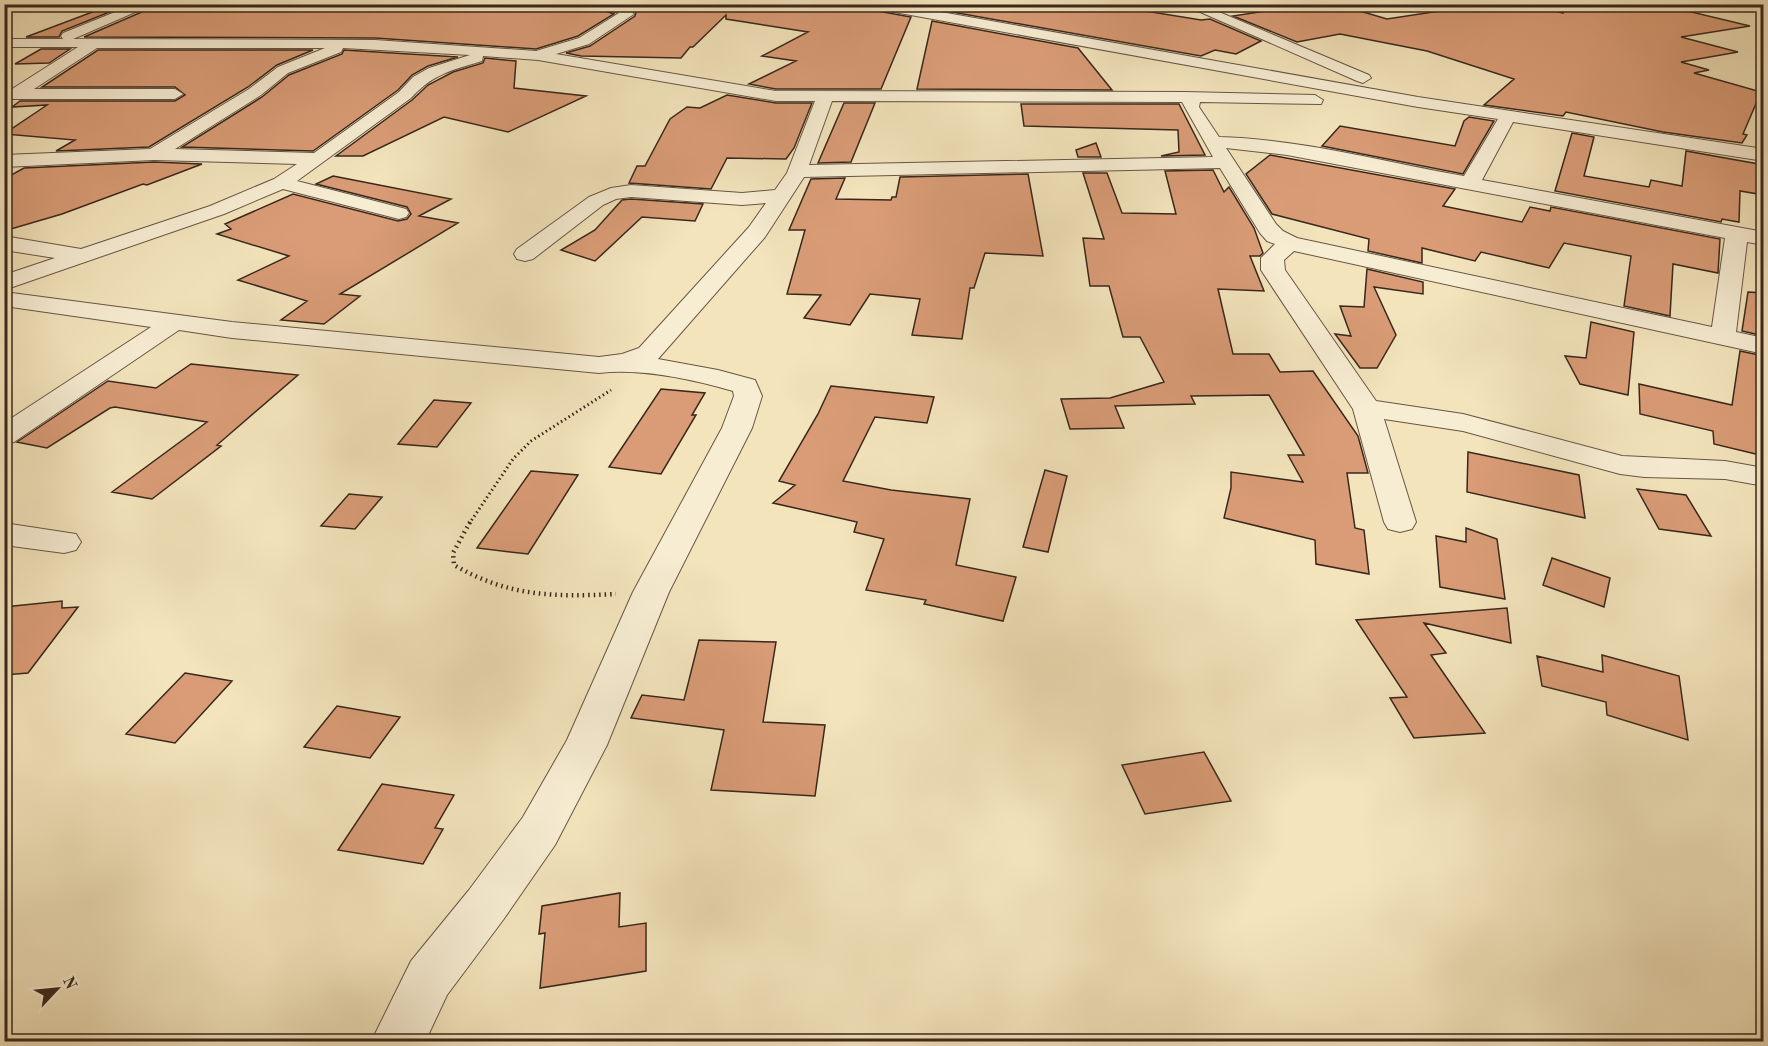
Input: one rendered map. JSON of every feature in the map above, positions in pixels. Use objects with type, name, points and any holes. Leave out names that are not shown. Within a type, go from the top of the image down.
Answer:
[{"type":"street","points":[[51,42],[148,4]]},
{"type":"street","points":[[538,56],[593,36],[627,14],[623,10],[595,4]]},
{"type":"street","points":[[872,4],[1418,102],[1764,155]]},
{"type":"street","points":[[1188,4],[1418,102]]},
{"type":"street","points":[[8,96],[96,42]]},
{"type":"street","points":[[4,43],[351,44],[496,53],[538,56],[776,96],[1185,98],[1418,102]]},
{"type":"street","points":[[154,154],[255,92],[283,70],[351,44]]},
{"type":"street","points":[[4,283],[217,210],[281,183],[318,159],[405,95],[419,80],[434,70],[496,53]]},
{"type":"street","points":[[8,96],[175,93]]},
{"type":"street","points":[[636,364],[648,354],[757,232],[797,173],[825,97]]},
{"type":"street","points":[[1185,98],[1192,101],[1191,107],[1268,228],[1275,236],[1290,243],[1764,346]]},
{"type":"street","points":[[1470,183],[1508,116]]},
{"type":"street","points":[[1214,142],[1247,143],[1287,149],[1764,239]]},
{"type":"street","points":[[4,160],[154,154],[318,159]]},
{"type":"street","points":[[797,173],[814,169],[1226,162]]},
{"type":"street","points":[[281,183],[399,213]]},
{"type":"street","points":[[525,254],[596,201],[611,194],[631,191],[742,199],[782,196]]},
{"type":"street","points":[[1724,337],[1737,234]]},
{"type":"street","points":[[4,243],[79,256]]},
{"type":"street","points":[[1290,243],[1272,258],[1274,270],[1367,409],[1400,522]]},
{"type":"street","points":[[4,299],[243,331],[599,365],[636,364],[718,378],[745,386],[748,396],[737,428],[651,592],[586,745],[539,831],[486,905],[429,978],[397,1041]]},
{"type":"street","points":[[4,436],[175,322]]},
{"type":"street","points":[[1367,409],[1404,411],[1447,418],[1620,465],[1644,468],[1725,470],[1764,477]]},
{"type":"street","points":[[4,534],[64,542]]},
{"type":"path","points":[[636,364],[531,441],[513,459],[474,514],[453,553],[454,565],[471,576],[523,594],[559,597],[651,592]]},
{"type":"building","points":[[466,4],[587,4],[614,14],[578,36],[536,49],[375,38],[84,37],[144,11],[261,10],[308,7],[466,9]]},
{"type":"building","points":[[624,4],[864,4],[872,10],[911,17],[881,89],[776,89],[749,84],[796,61],[762,56],[808,32],[726,19],[726,15],[681,58],[581,56],[566,53],[590,46],[635,16],[636,12]]},
{"type":"building","points":[[936,4],[1102,4],[1201,20],[1210,19],[1261,41],[1236,54],[1215,50],[1201,56],[935,9]]},
{"type":"building","points":[[1311,4],[1336,4],[1387,19],[1486,4],[1497,4],[1516,9],[1537,6],[1563,13],[1564,4],[1683,4],[1683,10],[1750,26],[1681,37],[1738,52],[1681,62],[1709,70],[1694,73],[1761,92],[1743,134],[1747,135],[1742,143],[1663,132],[1566,112],[1563,116],[1484,105],[1514,79],[1427,51],[1340,34],[1297,42],[1233,16]]},
{"type":"building","points":[[95,11],[112,11],[62,31],[59,37],[26,37]]},
{"type":"building","points":[[932,21],[1078,48],[1112,90],[917,89]]},
{"type":"building","points":[[41,49],[70,49],[49,63],[15,64]]},
{"type":"building","points":[[98,50],[313,50],[277,65],[248,87],[149,147],[56,151],[75,140],[4,134],[47,105],[12,107],[20,101],[175,101],[185,95],[175,87],[42,87]]},
{"type":"building","points":[[344,50],[458,57],[428,66],[412,75],[398,90],[313,151],[182,147],[262,97],[289,75],[342,54]]},
{"type":"building","points":[[485,58],[516,61],[514,88],[586,96],[508,132],[444,117],[363,156],[336,156],[412,100],[428,85],[453,72],[483,63]]},
{"type":"building","points":[[727,95],[776,103],[812,103],[794,148],[786,159],[727,158],[711,189],[629,183],[637,166],[645,166],[670,119],[687,107],[700,108]]},
{"type":"building","points":[[844,103],[875,103],[851,162],[818,163]]},
{"type":"building","points":[[1021,104],[1179,104],[1205,155],[1161,156],[1179,152],[1178,130],[1024,126]]},
{"type":"building","points":[[1469,117],[1494,121],[1463,174],[1322,146],[1340,126],[1455,146],[1464,121]]},
{"type":"building","points":[[1572,133],[1594,137],[1584,176],[1649,187],[1651,180],[1682,186],[1686,151],[1764,165],[1764,195],[1740,191],[1739,222],[1722,219],[1721,222],[1555,191]]},
{"type":"building","points":[[1096,143],[1101,157],[1078,157],[1076,150]]},
{"type":"building","points":[[1270,155],[1455,189],[1443,206],[1522,222],[1530,207],[1550,211],[1551,207],[1720,239],[1718,273],[1673,264],[1670,316],[1624,306],[1631,256],[1564,243],[1549,268],[1481,252],[1475,261],[1422,248],[1422,263],[1368,251],[1369,239],[1272,214],[1246,174]]},
{"type":"building","points":[[154,162],[202,164],[62,214],[4,231],[4,179],[24,168]]},
{"type":"building","points":[[1213,170],[1224,192],[1229,187],[1254,228],[1263,253],[1260,256],[1250,256],[1264,291],[1218,289],[1233,354],[1269,354],[1280,372],[1313,371],[1358,436],[1368,473],[1347,473],[1355,528],[1364,530],[1369,574],[1316,564],[1315,540],[1224,518],[1231,488],[1231,472],[1303,482],[1288,455],[1304,455],[1269,395],[1191,396],[1195,404],[1115,406],[1124,428],[1070,429],[1061,399],[1110,398],[1164,382],[1140,337],[1123,337],[1109,286],[1090,286],[1083,238],[1104,239],[1083,173],[1107,173],[1122,213],[1176,214],[1165,171]]},
{"type":"building","points":[[1028,174],[1043,256],[985,253],[974,288],[970,288],[962,339],[912,335],[920,299],[870,294],[850,325],[804,318],[821,295],[787,294],[805,230],[789,230],[811,179],[845,178],[836,199],[891,200],[892,197],[896,197],[900,177]]},
{"type":"building","points":[[333,176],[451,199],[419,216],[458,223],[340,294],[360,296],[324,324],[281,320],[307,301],[238,280],[289,256],[217,234],[231,229],[225,224],[293,194],[398,221],[407,219],[411,214],[407,207],[316,184]]},
{"type":"building","points":[[622,200],[703,204],[695,221],[642,217],[595,261],[561,250],[595,230]]},
{"type":"building","points":[[1367,269],[1423,282],[1423,294],[1374,287],[1396,335],[1377,368],[1360,368],[1335,334],[1351,336],[1340,306],[1364,307]]},
{"type":"building","points":[[1748,292],[1764,293],[1764,336],[1742,331]]},
{"type":"building","points":[[1591,322],[1634,332],[1628,395],[1580,384],[1565,356],[1586,358]]},
{"type":"building","points":[[1740,351],[1764,356],[1764,456],[1714,444],[1713,431],[1640,414],[1639,384],[1732,405]]},
{"type":"building","points":[[191,364],[298,375],[217,445],[221,446],[152,499],[112,492],[207,422],[115,407],[47,448],[17,442],[108,381],[156,388]]},
{"type":"building","points":[[831,386],[934,397],[927,423],[875,417],[843,481],[891,490],[970,499],[956,565],[1016,577],[1003,621],[924,604],[926,600],[866,590],[884,539],[854,532],[857,522],[773,503],[795,485],[779,481],[818,414]]},
{"type":"building","points":[[661,389],[705,393],[692,415],[696,415],[661,474],[609,467]]},
{"type":"building","points":[[434,400],[471,403],[437,447],[398,444]]},
{"type":"building","points":[[1468,452],[1579,475],[1585,518],[1467,492]]},
{"type":"building","points":[[1045,470],[1067,476],[1048,552],[1023,547]]},
{"type":"building","points":[[531,471],[578,475],[528,554],[477,548]]},
{"type":"building","points":[[1637,489],[1686,495],[1711,536],[1659,529]]},
{"type":"building","points":[[349,494],[382,497],[355,529],[321,526]]},
{"type":"building","points":[[1466,528],[1497,539],[1505,599],[1440,587],[1436,536],[1466,542]]},
{"type":"building","points":[[1552,558],[1610,578],[1604,607],[1543,585]]},
{"type":"building","points":[[62,601],[62,608],[78,607],[28,673],[4,675],[4,607]]},
{"type":"building","points":[[1507,608],[1511,643],[1424,623],[1446,653],[1431,655],[1485,733],[1414,738],[1390,698],[1407,697],[1356,620]]},
{"type":"building","points":[[699,640],[776,642],[763,722],[825,725],[815,796],[711,790],[724,730],[631,718],[642,695],[684,700]]},
{"type":"building","points":[[1602,655],[1679,676],[1688,740],[1607,715],[1606,702],[1542,686],[1537,656],[1603,672]]},
{"type":"building","points":[[185,673],[232,681],[175,743],[126,734]]},
{"type":"building","points":[[337,706],[400,717],[370,758],[304,747]]},
{"type":"building","points":[[1204,752],[1231,801],[1145,814],[1122,765]]},
{"type":"building","points":[[382,784],[454,795],[435,828],[443,829],[423,864],[338,850]]},
{"type":"building","points":[[620,893],[619,927],[646,923],[646,971],[540,988],[545,933],[539,934],[542,906]]}]
